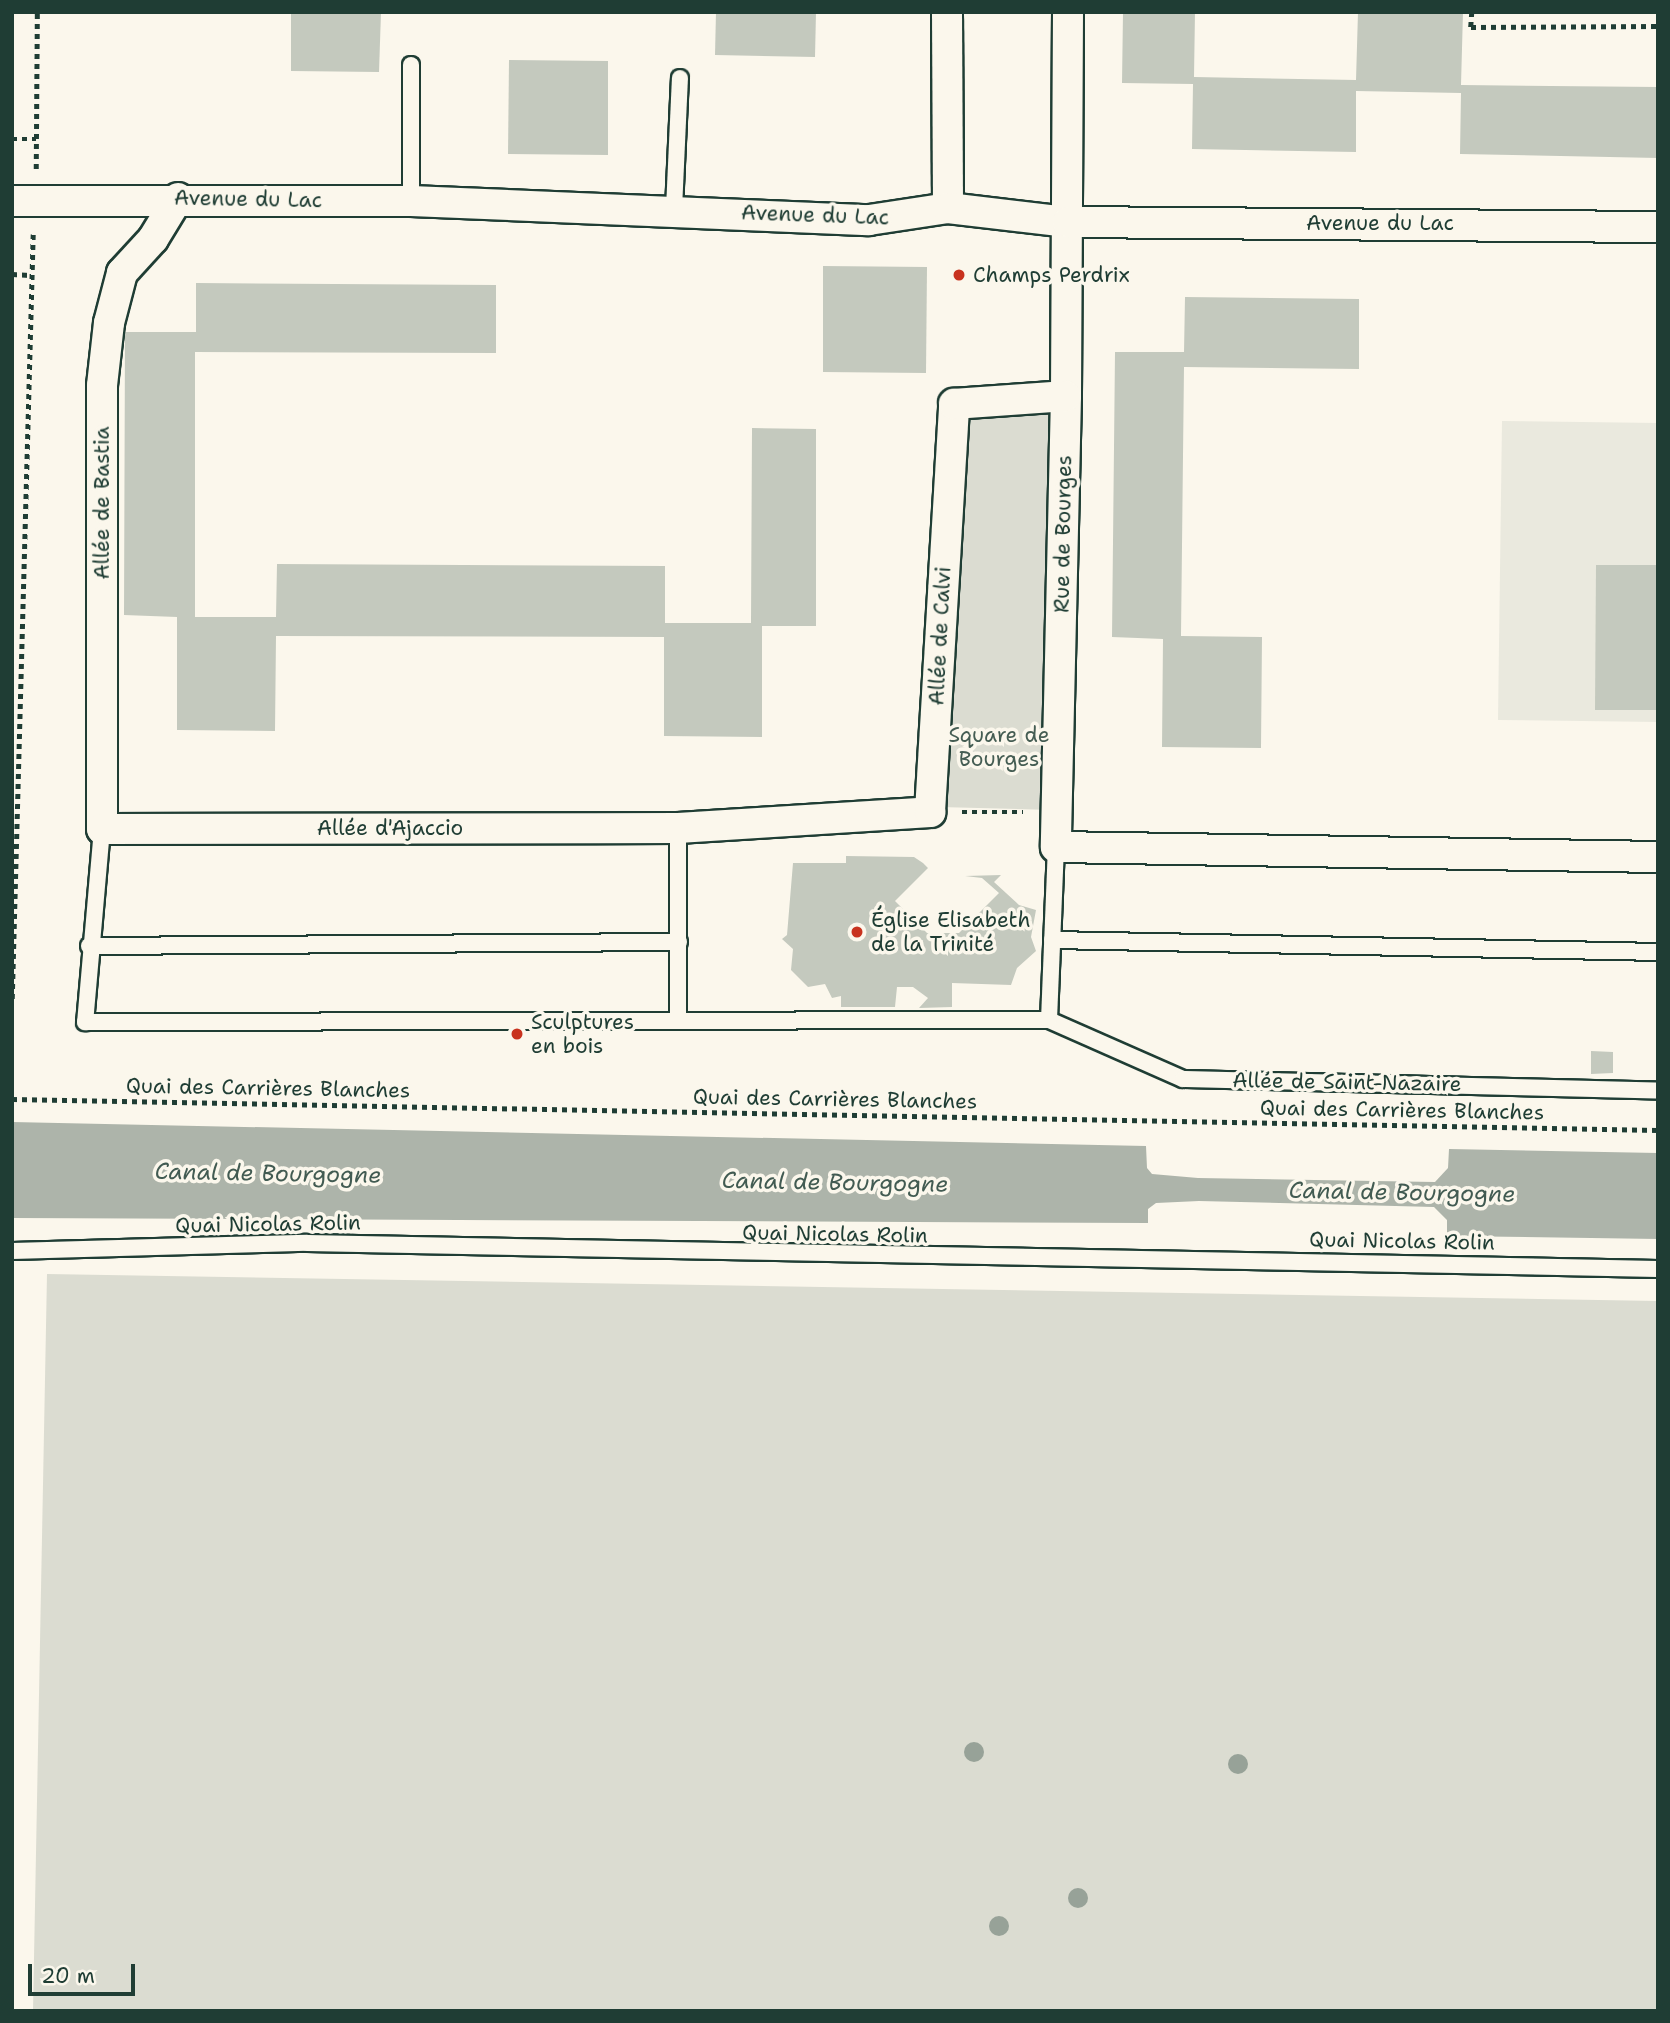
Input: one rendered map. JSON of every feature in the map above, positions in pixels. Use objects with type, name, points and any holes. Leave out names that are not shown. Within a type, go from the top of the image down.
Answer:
[{"type":"street","points":[[947,12],[948,208]]},
{"type":"street","name":"Rue de Bourges","points":[[1056,847],[1066,396],[1068,12]]},
{"type":"street","name":"Avenue du Lac","points":[[24,201],[178,198],[411,201],[674,209],[869,220],[948,208],[1068,222],[1658,226]]},
{"type":"street","name":"Allée de Bastia","points":[[102,829],[103,386],[109,323],[122,273],[153,239],[178,198]]},
{"type":"street","name":"Allée de Calvi","points":[[930,812],[954,404],[1066,396]]},
{"type":"street","points":[[678,828],[930,812]]},
{"type":"street","name":"Allée d'Ajaccio","points":[[102,829],[678,828]]},
{"type":"street","points":[[1056,847],[1658,857]]},
{"type":"lane","points":[[411,65],[411,201]]},
{"type":"lane","points":[[674,209],[680,78]]},
{"type":"lane","points":[[678,828],[678,1019]]},
{"type":"lane","points":[[102,829],[89,946],[85,1022],[1049,1020],[1056,847]]},
{"type":"lane","points":[[1052,940],[1658,952]]},
{"type":"lane","points":[[89,946],[679,942]]},
{"type":"lane","name":"Allée de Saint-Nazaire","points":[[1049,1020],[1183,1079],[1658,1091]]},
{"type":"lane","name":"Quai Nicolas Rolin","points":[[12,1251],[307,1243],[1658,1269]]},
{"type":"path","points":[[12,999],[21,796],[30,275],[24,201],[36,139],[37,12]]},
{"type":"path","points":[[1472,12],[1471,27],[1658,26]]},
{"type":"path","points":[[12,139],[36,139]]},
{"type":"path","points":[[12,274],[30,275]]},
{"type":"path","points":[[930,812],[1056,812]]},
{"type":"path","name":"Quai des Carrières Blanches","points":[[12,1099],[1658,1130]]},
{"type":"shaded area","points":[[1502,421],[1658,423],[1658,722],[1498,720]]},
{"type":"green space","name":"Square de Bourges","points":[[1059,403],[1052,810],[939,807],[966,413]]},
{"type":"green space","points":[[47,1274],[1658,1301],[1658,2011],[33,2011]]},
{"type":"water","name":"Canal de Bourgogne","points":[[12,1122],[1146,1146],[1147,1168],[1152,1174],[1198,1178],[1435,1182],[1448,1168],[1449,1149],[1658,1153],[1658,1239],[1447,1236],[1447,1220],[1434,1207],[1199,1201],[1156,1203],[1148,1209],[1148,1223],[12,1218]]},
{"type":"building","points":[[291,12],[381,12],[379,72],[291,71]]},
{"type":"building","points":[[716,12],[816,12],[815,57],[715,55]]},
{"type":"building","points":[[1123,12],[1195,12],[1194,77],[1356,80],[1358,12],[1463,12],[1461,85],[1658,87],[1658,158],[1460,154],[1461,93],[1356,91],[1356,152],[1192,149],[1193,84],[1122,83]]},
{"type":"building","points":[[509,60],[608,61],[608,155],[508,154]]},
{"type":"building","points":[[823,266],[927,267],[926,373],[823,372]]},
{"type":"building","points":[[196,283],[496,285],[496,353],[195,352],[195,617],[276,617],[277,564],[665,566],[665,623],[751,623],[752,428],[816,429],[816,626],[762,626],[762,737],[664,736],[664,637],[276,636],[275,731],[177,730],[177,617],[124,615],[125,332],[196,332]]},
{"type":"building","points":[[1185,297],[1359,299],[1359,369],[1184,367],[1181,636],[1262,637],[1261,748],[1162,747],[1163,639],[1112,637],[1115,352],[1184,352]]},
{"type":"building","points":[[1596,565],[1658,565],[1658,710],[1595,710]]},
{"type":"building","name":"Église Elisabeth de la Trinité","points":[[846,856],[914,857],[923,863],[928,868],[895,901],[927,933],[959,933],[999,893],[982,878],[965,876],[1001,875],[994,882],[1019,905],[1036,910],[1031,937],[1036,951],[1017,968],[1011,985],[952,983],[952,1007],[919,1008],[928,998],[913,987],[897,987],[895,1007],[841,1007],[841,996],[832,998],[825,984],[808,987],[791,970],[793,949],[782,939],[787,935],[793,863],[846,863]]},
{"type":"building","points":[[1591,1051],[1613,1052],[1613,1073],[1591,1074]]},
{"type":"place","name":"Champs Perdrix","points":[[959,275]]},
{"type":"place","name":"Église Elisabeth de la Trinité","points":[[857,932]]},
{"type":"place","name":"Sculptures en bois","points":[[517,1034]]}]
